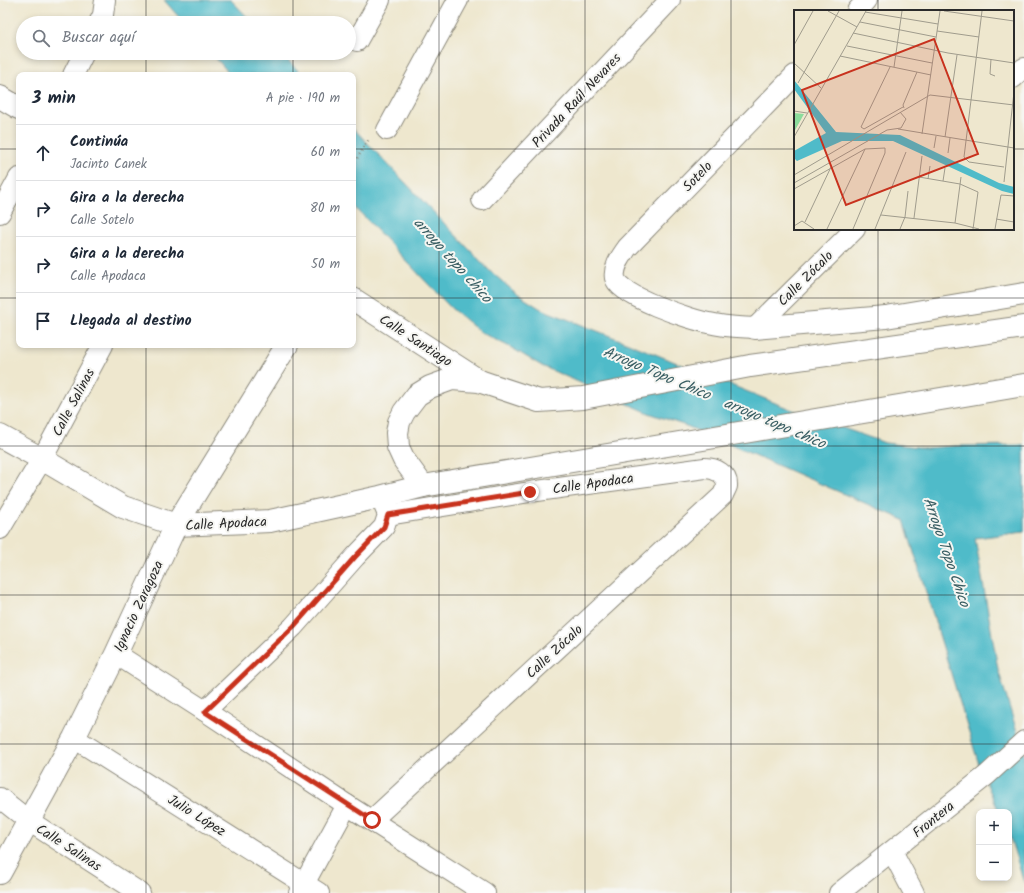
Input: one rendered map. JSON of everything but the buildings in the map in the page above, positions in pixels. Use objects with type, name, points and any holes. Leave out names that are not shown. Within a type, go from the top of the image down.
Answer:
[{"type":"main road","points":[[0,97],[16,106]]},
{"type":"main road","points":[[755,328],[886,317],[1024,294]]},
{"type":"main road","name":"Calle Santiago","points":[[356,301],[480,381]]},
{"type":"main road","points":[[423,486],[404,460],[398,447],[397,433],[399,422],[404,412],[417,395],[430,387],[452,379],[480,381],[539,401],[583,398],[750,366],[1024,327]]},
{"type":"main road","name":"Ignacio Zaragoza","points":[[0,872],[74,738],[116,654],[176,525],[285,348]]},
{"type":"main road","name":"Calle Apodaca","points":[[0,436],[124,507],[176,525],[270,521],[384,506],[423,486],[1024,385]]},
{"type":"street","points":[[102,16],[105,0]]},
{"type":"street","points":[[357,41],[380,0]]},
{"type":"street","points":[[379,132],[458,0]]},
{"type":"street","name":"Privada Raúl Nevares","points":[[482,200],[670,0]]},
{"type":"street","points":[[858,10],[867,0]]},
{"type":"street","points":[[74,72],[80,60]]},
{"type":"street","points":[[1014,77],[1024,68]]},
{"type":"street","name":"Sotelo","points":[[755,328],[710,324],[648,303],[633,296],[618,284],[615,279],[617,264],[628,248],[794,76]]},
{"type":"street","points":[[0,213],[16,184]]},
{"type":"street","name":"Calle Zócalo","points":[[755,328],[854,230]]},
{"type":"street","name":"Calle Salinas","points":[[0,529],[42,459],[101,348]]},
{"type":"street","name":"Calle Apodaca","points":[[384,506],[523,492],[705,468],[716,470],[725,477]]},
{"type":"street","name":"Calle Zócalo","points":[[372,820],[723,495],[727,486],[725,477]]},
{"type":"street","points":[[205,712],[294,626],[355,557],[384,527],[384,506]]},
{"type":"street","points":[[116,654],[485,893]]},
{"type":"street","name":"Julio López","points":[[74,738],[307,890]]},
{"type":"street","name":"Frontera","points":[[839,893],[992,770],[1019,745]]},
{"type":"street","name":"Calle Salinas","points":[[0,798],[29,821],[140,893]]},
{"type":"street","points":[[307,890],[347,805]]},
{"type":"street","points":[[892,851],[914,893]]},
{"type":"path","points":[[356,161],[379,132]]},
{"type":"water","points":[[164,0],[231,0],[246,16],[178,16]]},
{"type":"water","points":[[217,60],[288,60],[299,72],[228,72]]},
{"type":"water","points":[[356,131],[490,271],[517,294],[541,309],[790,409],[885,443],[926,448],[1024,445],[1024,532],[975,538],[998,669],[1024,755],[1024,883],[1012,844],[1012,809],[998,809],[980,768],[904,520],[689,427],[649,413],[542,366],[510,347],[480,332],[451,308],[356,208]]},
{"type":"route","points":[[372,820],[205,712],[294,626],[355,557],[384,527],[388,515],[530,492]]},
{"type":"water label","name":"arroyo topo chico","points":[[453,260]]},
{"type":"water label","name":"Arroyo Topo Chico","points":[[657,373]]},
{"type":"water label","name":"arroyo topo chico","points":[[775,423]]},
{"type":"water label","name":"Arroyo Topo Chico","points":[[947,552]]}]
